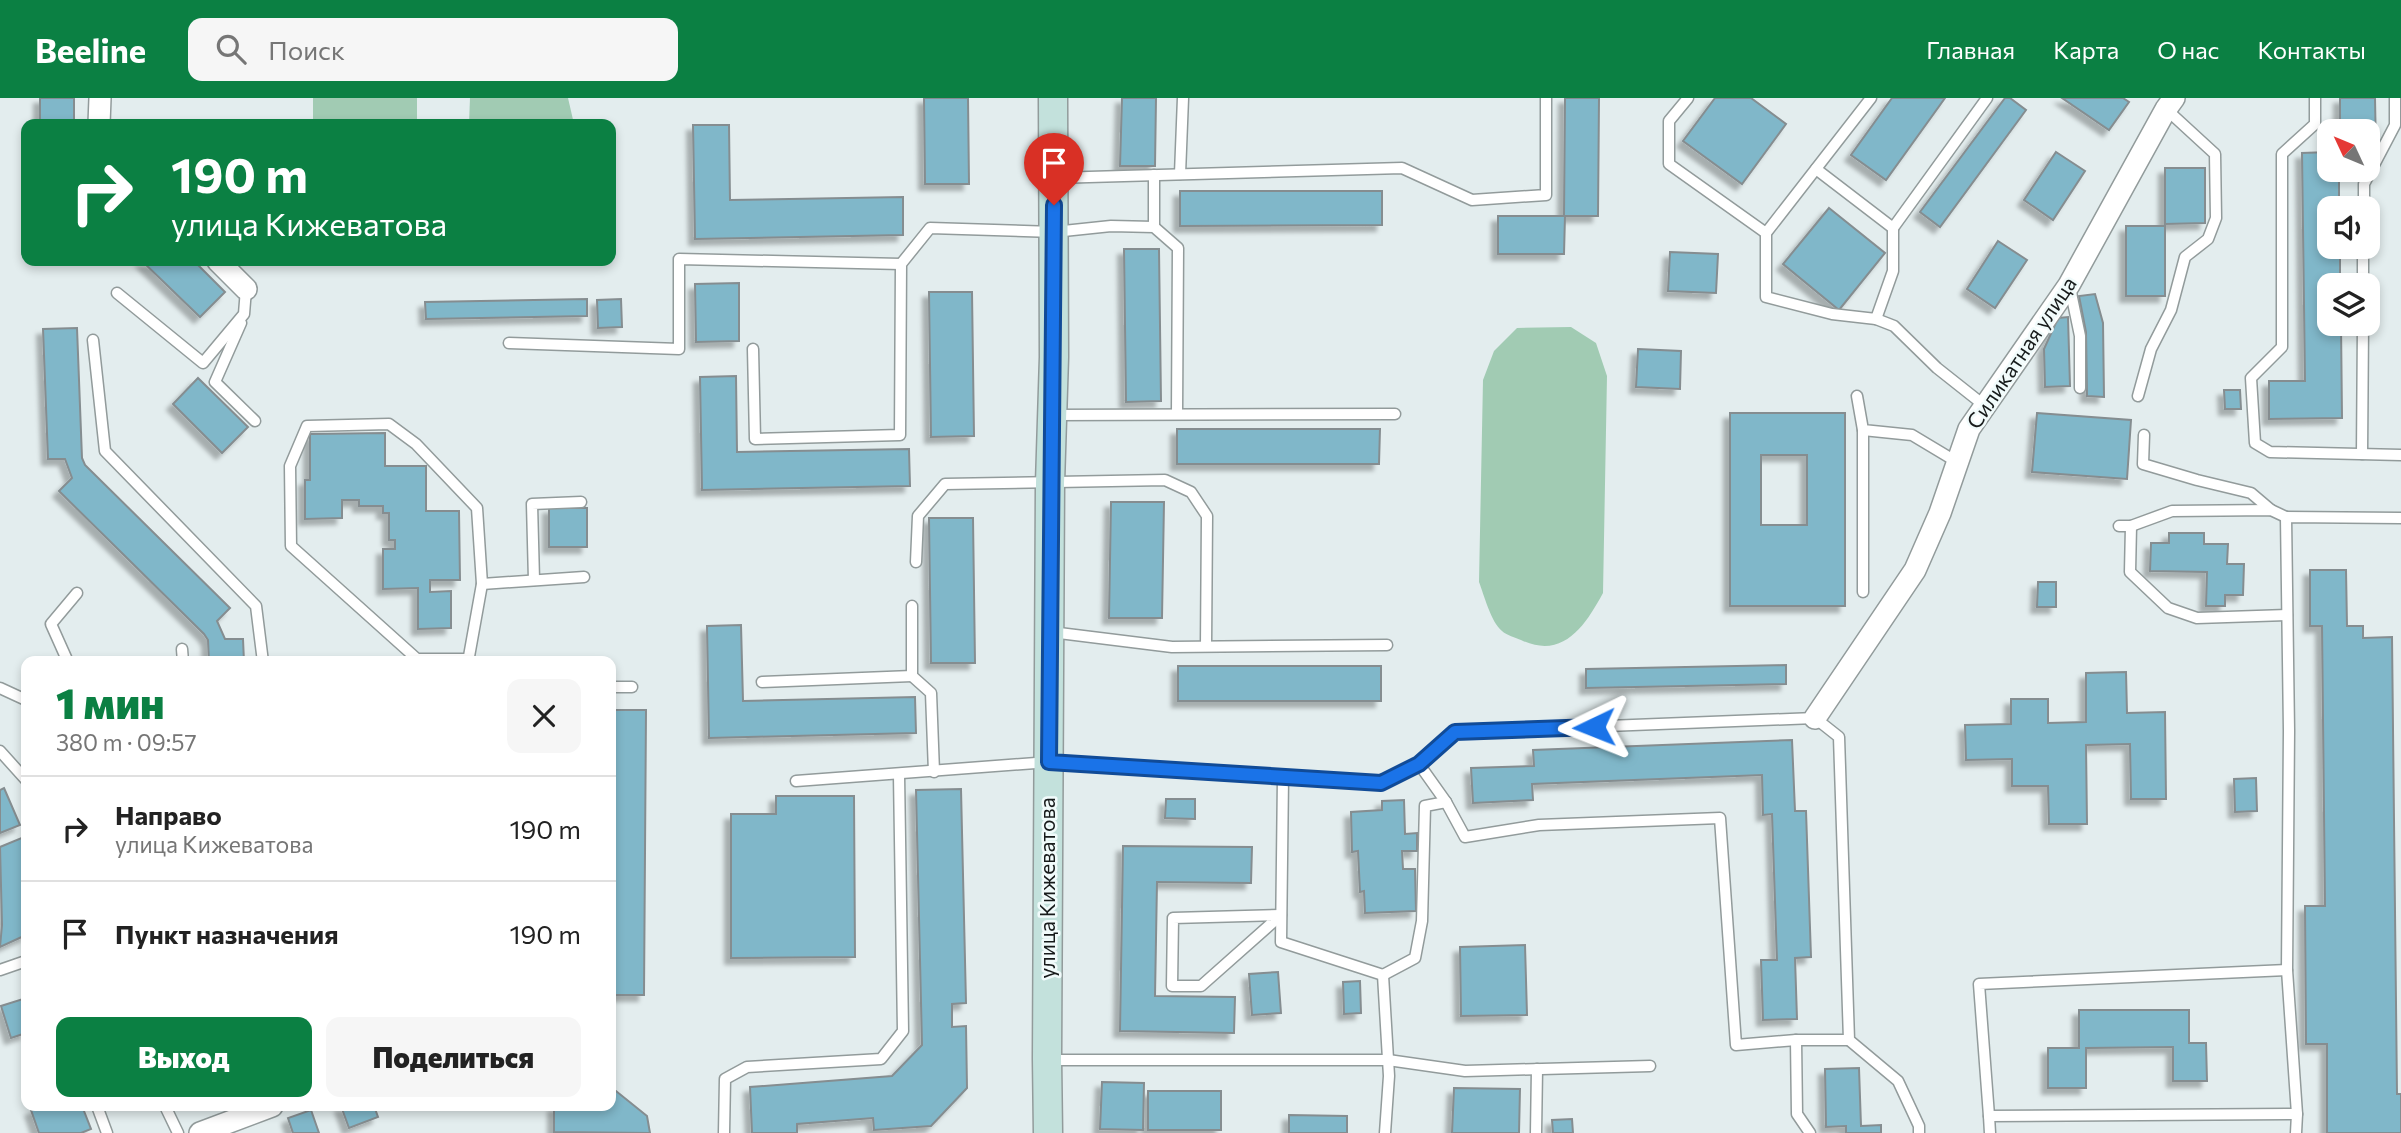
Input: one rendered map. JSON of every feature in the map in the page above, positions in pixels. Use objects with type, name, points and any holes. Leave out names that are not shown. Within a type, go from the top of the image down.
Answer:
[{"type":"main road","name":"улица Кижеватова","points":[[1048,1133],[1046,1059],[1050,483],[1053,415],[1053,98]]},
{"type":"street","points":[[99,119],[100,98]]},
{"type":"street","name":"Силикатная улица","points":[[1815,718],[1915,570],[1940,513],[1969,429],[2069,285],[2163,102]]},
{"type":"street","points":[[223,266],[246,289]]},
{"type":"street","points":[[200,1133],[259,1111]]},
{"type":"lane","points":[[1180,174],[1183,98]]},
{"type":"lane","points":[[1054,178],[1402,168],[1472,200],[1546,195],[1546,98]]},
{"type":"lane","points":[[1688,98],[1669,121],[1669,164],[1766,233]]},
{"type":"lane","points":[[1871,98],[1766,233],[1766,297],[1832,314],[1876,319],[1894,326],[1937,368],[1985,406]]},
{"type":"lane","points":[[1876,319],[1893,271],[1893,228],[1987,98]]},
{"type":"lane","points":[[2315,98],[2315,124],[2281,154],[2282,347],[2251,378],[2255,443],[2270,452],[2401,455]]},
{"type":"lane","points":[[2364,196],[2364,184],[2395,125],[2395,98]]},
{"type":"lane","points":[[2138,396],[2151,349],[2171,310],[2185,257],[2208,239],[2217,218],[2215,153],[2163,102]]},
{"type":"lane","points":[[1816,169],[1893,228]]},
{"type":"lane","points":[[1154,175],[1154,227]]},
{"type":"lane","points":[[753,349],[755,439],[900,435],[901,264],[930,228],[1054,232],[1111,226],[1154,227],[1178,248],[1177,414]]},
{"type":"lane","points":[[509,343],[679,349],[679,259],[901,264]]},
{"type":"lane","points":[[2069,285],[2080,336],[2080,388]]},
{"type":"lane","points":[[246,289],[244,314],[215,382],[255,421]]},
{"type":"lane","points":[[117,293],[203,363],[244,314]]},
{"type":"lane","points":[[2362,454],[2363,336]]},
{"type":"lane","points":[[93,340],[105,451],[256,606],[262,656]]},
{"type":"lane","points":[[1857,396],[1863,430],[1863,592]]},
{"type":"lane","points":[[1053,415],[1395,414]]},
{"type":"lane","points":[[414,656],[291,546],[290,466],[307,426],[389,425],[415,444],[477,508],[482,584],[470,656]]},
{"type":"lane","points":[[1863,430],[1912,435],[1957,462]]},
{"type":"lane","points":[[2144,435],[2143,464],[2251,493],[2271,510],[2286,517],[2401,518]]},
{"type":"lane","points":[[916,562],[918,516],[945,484],[1165,480],[1191,492],[1207,516],[1206,646]]},
{"type":"lane","points":[[534,580],[532,503],[582,502]]},
{"type":"lane","points":[[2271,510],[2172,511],[2125,526],[2130,572],[2168,608],[2197,618],[2287,615]]},
{"type":"lane","points":[[2286,517],[2287,970],[2296,1133]]},
{"type":"lane","points":[[482,584],[584,577]]},
{"type":"lane","points":[[65,656],[51,624],[77,593]]},
{"type":"lane","points":[[912,606],[912,676]]},
{"type":"lane","points":[[1051,632],[1172,647],[1387,645]]},
{"type":"lane","points":[[182,649],[183,656]]},
{"type":"lane","points":[[762,682],[912,676],[931,693],[934,772]]},
{"type":"lane","points":[[616,687],[632,687]]},
{"type":"lane","points":[[0,688],[21,698]]},
{"type":"lane","points":[[796,781],[1049,762],[1381,783],[1419,764],[1455,732],[1815,718],[1839,737],[1849,1040]]},
{"type":"lane","points":[[0,751],[21,774]]},
{"type":"lane","points":[[1419,764],[1446,802],[1465,837],[1539,825],[1720,818],[1736,1045],[1796,1040],[1849,1040],[1898,1080],[1919,1126],[1919,1133]]},
{"type":"lane","points":[[724,1133],[725,1079],[747,1067],[881,1059],[903,1031],[898,775]]},
{"type":"lane","points":[[1283,777],[1281,942],[1383,975],[1415,958],[1422,921],[1425,806],[1446,802]]},
{"type":"lane","points":[[1281,915],[1201,986],[1172,986],[1173,918],[1281,915]]},
{"type":"lane","points":[[0,970],[21,963]]},
{"type":"lane","points":[[1990,1133],[1979,984],[2287,970]]},
{"type":"lane","points":[[1383,975],[1388,1060],[1385,1133]]},
{"type":"lane","points":[[1796,1040],[1797,1114],[1810,1133]]},
{"type":"lane","points":[[1046,1059],[1388,1060],[1465,1071],[1650,1066]]},
{"type":"lane","points":[[1536,1133],[1537,1069]]},
{"type":"lane","points":[[99,1111],[107,1133]]},
{"type":"lane","points":[[167,1111],[178,1133]]},
{"type":"lane","points":[[1989,1116],[2297,1114]]},
{"type":"green space","points":[[313,98],[417,98],[417,119],[313,119]]},
{"type":"green space","points":[[470,98],[568,98],[573,119],[469,119]]},
{"type":"green space","points":[[1571,327],[1596,343],[1607,376],[1603,593],[1580,628],[1571,636],[1561,643],[1536,645],[1508,635],[1498,627],[1479,582],[1483,380],[1494,351],[1517,328]]},
{"type":"building","points":[[40,98],[74,98],[74,119],[40,119]]},
{"type":"building","points":[[924,98],[968,98],[969,184],[925,184]]},
{"type":"building","points":[[1122,98],[1156,98],[1155,166],[1120,166]]},
{"type":"building","points":[[1565,98],[1599,98],[1598,216],[1565,216],[1564,254],[1498,254],[1498,216],[1564,216]]},
{"type":"building","points":[[1715,98],[1751,98],[1786,124],[1742,184],[1683,141]]},
{"type":"building","points":[[1892,98],[1945,98],[1886,180],[1851,155]]},
{"type":"building","points":[[2005,98],[2010,98],[2026,110],[1940,227],[1920,212]]},
{"type":"building","points":[[2062,98],[2123,98],[2129,102],[2109,130]]},
{"type":"building","points":[[2340,98],[2375,98],[2375,119],[2340,119]]},
{"type":"building","points":[[693,125],[729,125],[730,200],[903,197],[903,235],[695,239]]},
{"type":"building","points":[[2056,152],[2085,171],[2053,220],[2024,200]]},
{"type":"building","points":[[2317,152],[2317,182],[2339,182],[2339,196],[2317,196],[2317,259],[2340,259],[2340,273],[2317,273],[2317,336],[2341,336],[2342,418],[2269,419],[2269,381],[2305,381],[2302,153]]},
{"type":"building","points":[[2165,168],[2205,168],[2205,223],[2165,224]]},
{"type":"building","points":[[1180,191],[1382,191],[1382,225],[1180,226]]},
{"type":"building","points":[[1829,208],[1885,253],[1839,310],[1783,264]]},
{"type":"building","points":[[2126,226],[2165,226],[2165,296],[2126,296]]},
{"type":"building","points":[[1998,241],[2027,260],[1995,308],[1967,289]]},
{"type":"building","points":[[1124,249],[1159,249],[1161,401],[1126,402]]},
{"type":"building","points":[[1670,252],[1718,254],[1716,293],[1668,291]]},
{"type":"building","points":[[147,266],[199,266],[225,292],[200,317]]},
{"type":"building","points":[[739,283],[739,341],[696,342],[695,284]]},
{"type":"building","points":[[929,292],[972,292],[974,436],[931,437]]},
{"type":"building","points":[[2095,294],[2103,323],[2104,397],[2087,396],[2086,332],[2079,296]]},
{"type":"building","points":[[587,299],[587,316],[426,319],[425,302]]},
{"type":"building","points":[[621,299],[622,327],[598,328],[597,300]]},
{"type":"building","points":[[2068,317],[2070,386],[2045,387],[2044,349],[2058,318]]},
{"type":"building","points":[[77,328],[82,458],[85,465],[230,608],[217,621],[225,639],[243,639],[244,656],[209,656],[208,640],[204,634],[59,491],[72,478],[65,459],[48,459],[43,329]]},
{"type":"building","points":[[1638,349],[1681,351],[1680,389],[1636,387]]},
{"type":"building","points":[[736,376],[737,452],[909,449],[910,486],[702,490],[700,377]]},
{"type":"building","points":[[198,378],[248,427],[222,453],[173,404]]},
{"type":"building","points":[[2224,390],[2240,390],[2241,409],[2225,409]]},
{"type":"building","points":[[1730,413],[1845,413],[1845,606],[1730,606]],"holes":[[[1761,455],[1807,455],[1807,525],[1761,525]]]},
{"type":"building","points":[[2037,413],[2131,420],[2127,479],[2032,472]]},
{"type":"building","points":[[1177,429],[1380,429],[1379,464],[1177,464]]},
{"type":"building","points":[[385,433],[385,466],[426,466],[426,511],[459,511],[460,580],[430,580],[430,592],[451,591],[451,628],[418,629],[418,588],[383,589],[383,549],[395,549],[395,540],[389,540],[389,513],[383,513],[383,506],[359,506],[359,500],[342,500],[342,518],[305,519],[305,480],[310,480],[310,434]]},
{"type":"building","points":[[1111,502],[1164,502],[1162,618],[1109,618]]},
{"type":"building","points":[[549,508],[587,508],[587,547],[549,547]]},
{"type":"building","points":[[929,518],[973,518],[975,663],[931,663]]},
{"type":"building","points":[[2169,533],[2204,533],[2204,544],[2228,544],[2227,564],[2244,564],[2243,595],[2225,595],[2225,606],[2206,606],[2207,572],[2150,571],[2151,543],[2169,543]]},
{"type":"building","points":[[2310,570],[2346,570],[2347,626],[2363,626],[2363,638],[2392,637],[2397,1094],[2401,1094],[2401,1133],[2327,1133],[2327,1044],[2306,1044],[2305,906],[2325,906],[2322,626],[2310,626]]},
{"type":"building","points":[[2038,582],[2056,582],[2056,607],[2037,607]]},
{"type":"building","points":[[741,625],[743,701],[915,697],[916,733],[709,738],[707,626]]},
{"type":"building","points":[[1786,665],[1786,684],[1586,688],[1586,669]]},
{"type":"building","points":[[1178,666],[1381,666],[1381,701],[1178,701]]},
{"type":"building","points":[[2126,672],[2127,713],[2165,712],[2166,799],[2131,799],[2130,744],[2086,745],[2087,824],[2049,824],[2048,786],[2012,786],[2012,759],[1966,760],[1965,725],[2011,724],[2011,699],[2048,699],[2048,723],[2086,722],[2086,673]]},
{"type":"building","points":[[616,710],[646,710],[644,995],[616,995]]},
{"type":"building","points":[[1792,740],[1795,811],[1806,811],[1811,957],[1795,958],[1797,1019],[1763,1020],[1761,960],[1777,960],[1772,814],[1763,815],[1762,775],[1532,784],[1533,800],[1473,803],[1471,768],[1534,766],[1533,750]]},
{"type":"building","points":[[2256,778],[2257,811],[2235,812],[2234,779]]},
{"type":"building","points":[[4,788],[20,825],[0,833],[0,790]]},
{"type":"building","points":[[961,789],[966,1003],[952,1004],[952,1027],[966,1026],[967,1088],[931,1126],[874,1130],[873,1118],[797,1124],[797,1133],[752,1133],[750,1087],[892,1076],[922,1045],[916,790]]},
{"type":"building","points":[[776,796],[854,796],[855,957],[731,958],[731,814],[776,814]]},
{"type":"building","points":[[1166,799],[1195,799],[1195,819],[1165,818]]},
{"type":"building","points":[[1404,800],[1405,834],[1417,833],[1417,851],[1402,851],[1403,869],[1415,869],[1416,911],[1365,913],[1364,891],[1360,892],[1358,851],[1352,852],[1351,812],[1382,810],[1382,801]]},
{"type":"building","points":[[21,838],[21,937],[0,947],[2,925],[0,847]]},
{"type":"building","points":[[1123,846],[1252,847],[1251,883],[1157,882],[1155,996],[1235,997],[1234,1033],[1120,1031]]},
{"type":"building","points":[[1525,945],[1527,1015],[1461,1016],[1460,947]]},
{"type":"building","points":[[1278,972],[1281,1013],[1252,1015],[1249,974]]},
{"type":"building","points":[[1360,981],[1361,1013],[1344,1014],[1343,982]]},
{"type":"building","points":[[21,1000],[21,1035],[11,1038],[1,1006]]},
{"type":"building","points":[[2079,1010],[2189,1010],[2189,1043],[2206,1043],[2207,1081],[2173,1081],[2173,1047],[2086,1048],[2086,1088],[2048,1088],[2048,1048],[2079,1048]]},
{"type":"building","points":[[1859,1068],[1861,1126],[1881,1125],[1881,1133],[1846,1133],[1846,1126],[1826,1127],[1825,1069]]},
{"type":"building","points":[[1102,1082],[1144,1083],[1143,1130],[1100,1129]]},
{"type":"building","points":[[1454,1088],[1520,1089],[1519,1133],[1452,1133]]},
{"type":"building","points":[[616,1091],[647,1116],[650,1133],[554,1132],[554,1111],[616,1111]]},
{"type":"building","points":[[1148,1091],[1221,1091],[1221,1130],[1148,1130]]},
{"type":"building","points":[[31,1111],[84,1111],[91,1129],[81,1133],[39,1133]]},
{"type":"building","points":[[311,1111],[319,1133],[293,1133],[288,1118]]},
{"type":"building","points":[[343,1111],[376,1111],[378,1117],[349,1128]]},
{"type":"building","points":[[1289,1115],[1347,1116],[1347,1133],[1289,1133]]},
{"type":"building","points":[[1572,1119],[1573,1133],[1553,1133],[1552,1120]]},
{"type":"route","points":[[1054,205],[1049,762],[1381,783],[1419,764],[1455,732],[1594,727]]}]
